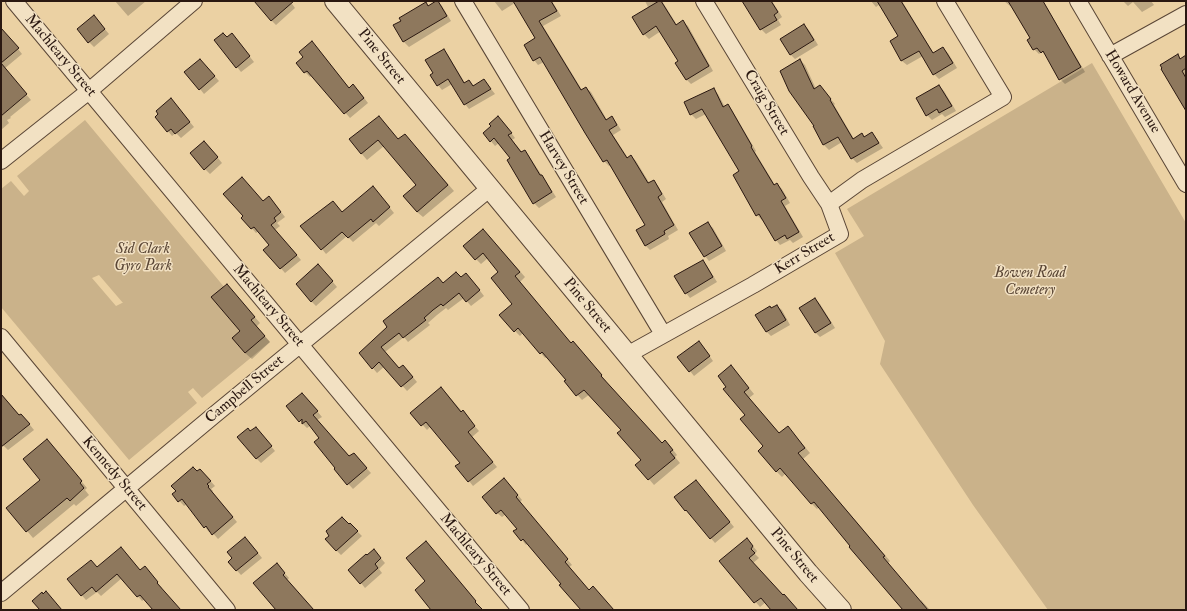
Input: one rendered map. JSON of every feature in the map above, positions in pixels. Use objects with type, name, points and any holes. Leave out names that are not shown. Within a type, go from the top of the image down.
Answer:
[{"type":"street","name":"Machleary Street","points":[[14,1],[521,610]]},
{"type":"street","points":[[1,161],[90,91],[194,1]]},
{"type":"street","name":"Harvey Street","points":[[463,1],[663,334]]},
{"type":"street","name":"Craig Street","points":[[704,1],[806,170],[829,204]]},
{"type":"street","points":[[829,204],[862,180],[1003,97],[945,1]]},
{"type":"street","name":"Howard Avenue","points":[[1078,1],[1186,184]]},
{"type":"street","name":"Pine Street","points":[[344,4],[489,189],[808,573],[841,610]]},
{"type":"street","points":[[1110,56],[1186,14]]},
{"type":"street","name":"Campbell Street","points":[[1,593],[489,189]]},
{"type":"street","name":"Kerr Street","points":[[627,355],[773,274],[840,234],[829,204]]},
{"type":"street","name":"Kennedy Street","points":[[1,337],[227,610]]},
{"type":"green space","name":"Bowen Road Cemetery","points":[[1092,63],[1186,223],[1186,610],[1048,610],[973,505],[880,364],[885,341],[835,253],[864,236],[847,209]]},
{"type":"green space","name":"Sid Clark Gyro Park","points":[[85,120],[270,342],[202,398],[193,388],[188,392],[197,403],[129,460],[1,307],[1,189],[11,181],[24,196],[29,191],[17,176]],"holes":[[[99,275],[123,303],[116,306],[92,278]]]},
{"type":"building","points":[[254,1],[294,1],[271,21]]},
{"type":"building","points":[[438,1],[447,16],[403,42],[393,25],[401,21],[399,18],[426,2],[428,6]]},
{"type":"building","points":[[513,1],[551,1],[557,11],[539,21],[581,90],[586,87],[606,120],[612,116],[617,125],[609,130],[627,158],[631,155],[648,183],[654,180],[662,194],[658,197],[674,225],[664,231],[665,234],[645,246],[636,230],[645,225],[607,160],[603,162],[540,57],[533,61],[524,45],[535,38]]},
{"type":"building","points":[[661,1],[676,25],[683,20],[709,66],[686,80],[675,63],[678,61],[656,26],[643,35],[632,17]]},
{"type":"building","points":[[742,1],[771,1],[778,12],[774,15],[777,20],[760,30]]},
{"type":"building","points":[[877,1],[901,1],[933,53],[943,47],[953,63],[933,75],[919,51],[901,61],[890,41],[898,36]]},
{"type":"building","points":[[1008,1],[1043,1],[1081,67],[1059,80],[1043,51],[1041,53],[1037,48],[1033,50],[1027,40],[1030,38]]},
{"type":"building","points":[[94,15],[105,29],[88,43],[77,29]]},
{"type":"building","points":[[804,24],[814,40],[790,55],[780,39]]},
{"type":"building","points":[[1,28],[19,48],[1,63]]},
{"type":"building","points":[[223,33],[227,37],[232,33],[250,56],[236,68],[214,40]]},
{"type":"building","points":[[312,41],[349,88],[353,84],[364,98],[344,114],[307,71],[304,73],[296,63],[303,57],[299,52]]},
{"type":"building","points":[[444,49],[464,83],[469,80],[473,86],[484,79],[491,89],[464,105],[448,79],[437,86],[430,75],[433,73],[425,60]]},
{"type":"building","points":[[1178,54],[1180,59],[1186,55],[1186,68],[1182,71],[1186,78],[1186,111],[1160,65]]},
{"type":"building","points":[[200,59],[215,76],[199,90],[184,72]]},
{"type":"building","points":[[800,59],[814,89],[820,85],[831,99],[830,100],[853,139],[862,133],[864,137],[872,132],[879,143],[851,159],[838,137],[823,145],[814,126],[789,91],[780,71]]},
{"type":"building","points":[[1,63],[27,94],[1,116]]},
{"type":"building","points":[[939,85],[952,106],[939,113],[937,109],[926,116],[916,98]]},
{"type":"building","points":[[714,88],[723,107],[728,104],[752,146],[751,147],[774,185],[777,183],[786,198],[781,201],[799,232],[787,239],[785,235],[775,241],[759,214],[756,216],[733,175],[739,171],[702,109],[690,115],[684,102]]},
{"type":"building","points":[[171,98],[190,122],[175,134],[171,129],[167,132],[155,117],[158,114],[156,111]]},
{"type":"building","points":[[379,116],[398,139],[405,134],[448,185],[417,212],[403,196],[416,185],[378,140],[361,154],[349,139]]},
{"type":"building","points":[[498,116],[512,133],[508,135],[521,152],[525,150],[552,192],[533,204],[507,160],[510,158],[494,138],[490,142],[483,133],[491,126],[489,124]]},
{"type":"building","points":[[204,141],[218,157],[204,170],[190,153]]},
{"type":"building","points":[[242,177],[263,201],[269,196],[281,212],[274,218],[276,221],[271,225],[297,255],[280,269],[263,250],[269,245],[254,227],[251,229],[241,218],[243,216],[223,194]]},
{"type":"building","points":[[373,186],[390,207],[373,222],[371,219],[348,238],[342,232],[321,250],[300,226],[333,201],[342,212]]},
{"type":"building","points":[[708,222],[722,246],[704,257],[689,233]]},
{"type":"building","points":[[483,229],[520,272],[515,276],[571,343],[573,341],[602,375],[601,376],[662,443],[665,440],[673,450],[670,452],[675,458],[648,480],[635,465],[641,460],[617,433],[621,430],[584,390],[576,396],[564,381],[566,380],[542,352],[540,354],[518,328],[514,332],[499,315],[512,304],[491,278],[498,272],[483,253],[475,260],[463,246]]},
{"type":"building","points":[[703,260],[713,277],[685,294],[674,276]]},
{"type":"building","points":[[318,264],[333,281],[311,302],[296,284]]},
{"type":"building","points":[[456,272],[461,277],[466,273],[480,290],[466,302],[459,293],[443,306],[441,304],[433,310],[424,318],[426,320],[403,338],[399,333],[381,347],[399,368],[403,365],[413,377],[401,387],[379,362],[372,369],[359,353],[387,327],[383,321],[438,277],[443,283]]},
{"type":"building","points":[[227,284],[255,317],[251,320],[265,336],[245,353],[232,338],[240,331],[211,297]]},
{"type":"building","points":[[815,298],[831,323],[815,333],[799,308]]},
{"type":"building","points":[[777,305],[786,320],[766,332],[755,315],[770,306],[771,308]]},
{"type":"building","points":[[699,341],[710,356],[689,372],[677,357]]},
{"type":"building","points":[[731,365],[749,388],[744,392],[779,433],[788,426],[805,448],[798,453],[885,556],[883,557],[928,610],[903,610],[849,547],[850,546],[814,502],[811,504],[780,468],[776,472],[758,451],[763,446],[740,419],[745,415],[723,389],[726,387],[718,376]]},
{"type":"building","points":[[441,387],[461,412],[463,410],[475,426],[468,432],[493,462],[468,482],[455,466],[460,463],[426,422],[421,426],[410,413]]},
{"type":"building","points":[[302,393],[318,411],[313,415],[349,456],[354,453],[367,468],[347,485],[314,442],[319,438],[306,421],[302,424],[302,419],[299,422],[286,406]]},
{"type":"building","points":[[1,394],[19,415],[21,414],[30,424],[1,447]]},
{"type":"building","points":[[256,427],[272,446],[256,459],[237,437],[248,428],[250,431]]},
{"type":"building","points":[[47,439],[82,481],[80,483],[84,488],[70,501],[67,498],[26,532],[6,508],[40,480],[23,459]]},
{"type":"building","points":[[193,467],[197,471],[200,469],[211,481],[207,484],[209,486],[208,487],[233,517],[212,535],[206,526],[204,528],[182,499],[178,502],[172,494],[176,491],[171,486]]},
{"type":"building","points":[[504,478],[518,495],[516,497],[568,559],[565,562],[589,590],[593,586],[614,610],[581,610],[559,585],[561,584],[523,539],[521,541],[513,531],[517,529],[501,510],[496,514],[482,497]]},
{"type":"building","points":[[696,480],[730,522],[710,539],[674,497]]},
{"type":"building","points":[[342,517],[358,531],[336,551],[325,539],[329,536],[326,531]]},
{"type":"building","points":[[245,537],[258,553],[236,571],[228,562],[232,558],[227,552]]},
{"type":"building","points":[[747,538],[753,546],[751,549],[755,553],[749,558],[798,610],[771,610],[761,598],[754,603],[719,561]]},
{"type":"building","points":[[426,541],[483,610],[431,610],[415,590],[425,581],[406,558]]},
{"type":"building","points":[[121,547],[140,570],[145,566],[158,582],[157,583],[181,610],[153,610],[140,595],[137,597],[117,574],[96,592],[92,587],[81,596],[67,579],[91,560],[97,567]]},
{"type":"building","points":[[374,549],[381,558],[375,564],[378,568],[360,584],[348,570]]},
{"type":"building","points":[[277,563],[285,573],[283,575],[314,610],[276,610],[253,583]]},
{"type":"building","points":[[46,591],[62,610],[40,610],[32,601],[42,592],[43,594]]}]
